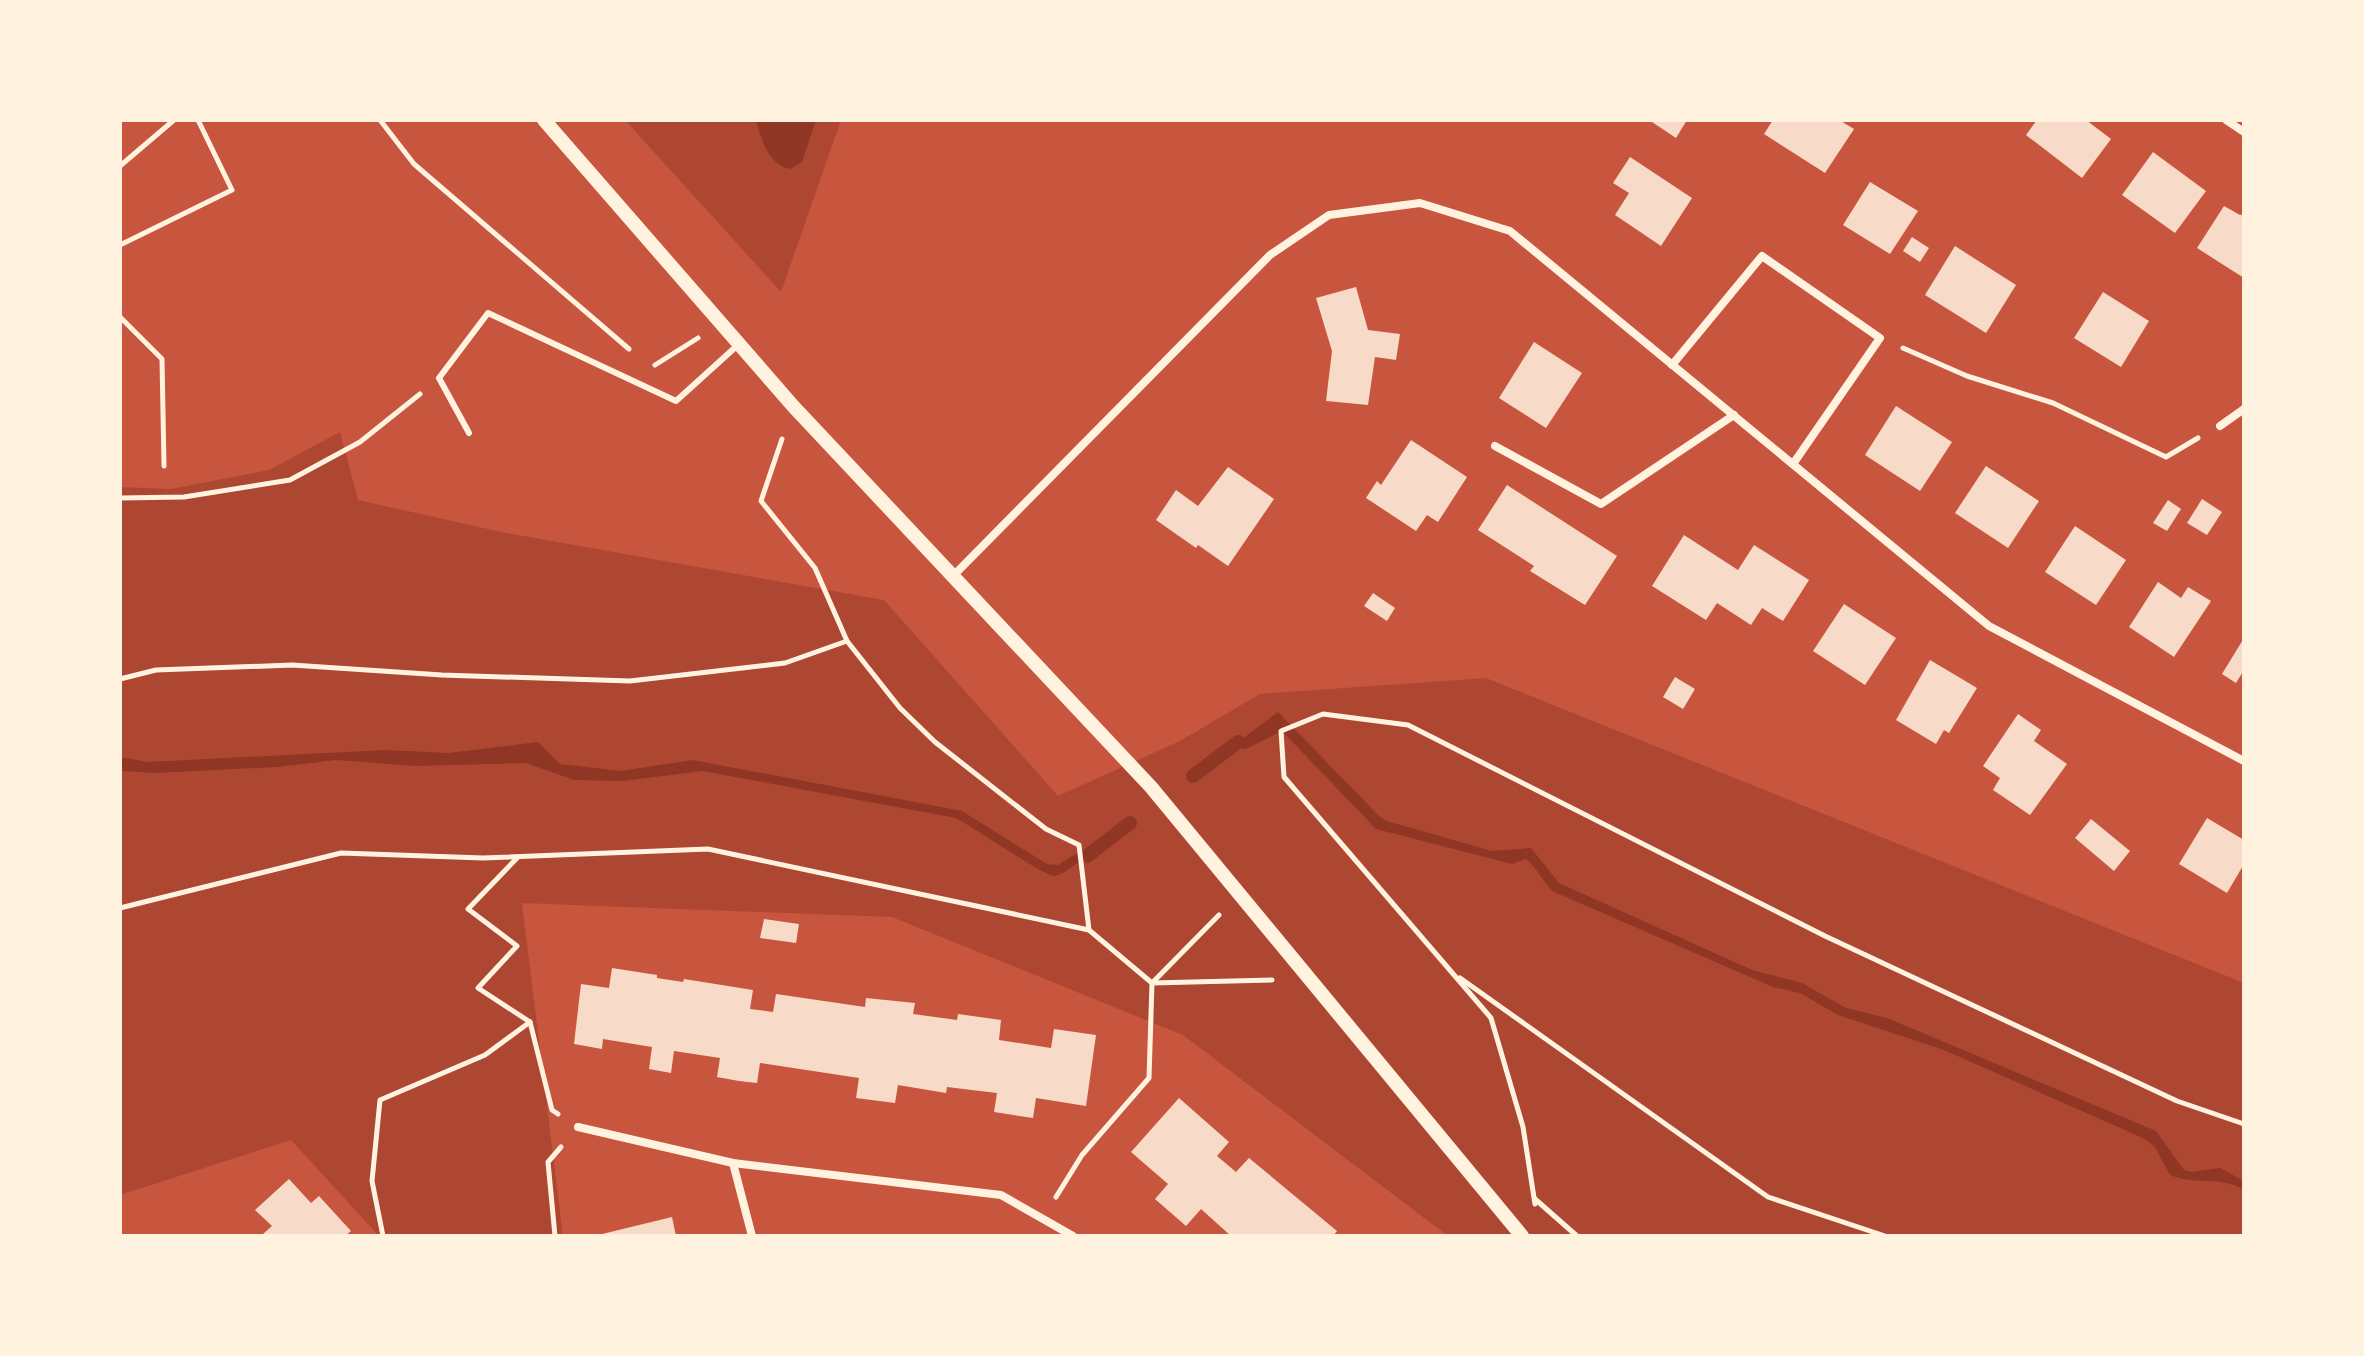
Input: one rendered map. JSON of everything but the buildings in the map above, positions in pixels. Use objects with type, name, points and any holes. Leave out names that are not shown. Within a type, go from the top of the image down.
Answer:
[{"type":"street","points":[[544,120],[793,406],[1151,787],[1522,1236]]},
{"type":"street","points":[[2226,120],[2244,132]]},
{"type":"street","points":[[954,575],[1270,255],[1329,215],[1420,203],[1510,231],[1989,626],[2244,761]]},
{"type":"street","points":[[1672,365],[1762,256],[1880,338],[1793,464]]},
{"type":"street","points":[[2220,426],[2244,409]]},
{"type":"street","points":[[1495,446],[1601,504],[1734,415]]},
{"type":"street","points":[[578,1127],[733,1163],[1001,1195],[1073,1236]]},
{"type":"street","points":[[733,1163],[752,1236]]},
{"type":"lane","points":[[469,433],[439,378],[488,313],[676,401],[739,344]]},
{"type":"path","points":[[120,166],[174,120]]},
{"type":"path","points":[[120,245],[232,190],[198,120]]},
{"type":"path","points":[[380,120],[414,164],[639,357]]},
{"type":"path","points":[[120,317],[162,359],[164,466]]},
{"type":"path","points":[[651,368],[721,324]]},
{"type":"path","points":[[1880,338],[1967,376],[2053,403],[2166,457],[2220,426]]},
{"type":"path","points":[[120,498],[184,497],[290,480],[360,442],[439,378]]},
{"type":"path","points":[[793,406],[761,501],[815,568],[847,641],[900,708],[935,742],[1046,829],[1079,845],[1089,930]]},
{"type":"path","points":[[120,679],[156,670],[292,665],[442,675],[630,681],[785,663],[847,641]]},
{"type":"path","points":[[1537,1211],[1523,1127],[1491,1018],[1284,777],[1281,731],[1323,714],[1408,725],[1825,936],[2177,1101],[2244,1124]]},
{"type":"path","points":[[120,908],[341,853],[483,858],[708,849],[1089,930],[1152,983],[1311,979]]},
{"type":"path","points":[[519,857],[468,909],[517,946],[478,988],[530,1022],[552,1110],[578,1127],[548,1162],[555,1236]]},
{"type":"path","points":[[1043,1218],[1082,1155],[1149,1078],[1152,983],[1240,893]]},
{"type":"path","points":[[1453,973],[1768,1197],[1885,1236]]},
{"type":"path","points":[[383,1236],[372,1181],[380,1100],[485,1055],[530,1022]]},
{"type":"path","points":[[1534,1198],[1577,1236]]},
{"type":"shaded area","points":[[625,120],[841,120],[781,292]]},
{"type":"shaded area","points":[[756,120],[816,120],[802,162],[790,169],[776,162],[763,143]]},
{"type":"shaded area","points":[[340,432],[358,500],[506,533],[884,600],[1058,796],[1180,741],[1260,694],[1486,678],[2244,983],[2244,1236],[1448,1236],[1183,1035],[892,917],[522,903],[563,1236],[379,1236],[291,1140],[120,1195],[120,487],[171,489],[269,470]]},
{"type":"shaded area","points":[[1278,712],[1387,821],[1492,851],[1531,848],[1559,883],[1752,970],[1802,983],[1846,1008],[1887,1018],[2156,1131],[2184,1170],[2220,1168],[2244,1181],[2244,1189],[2224,1182],[2189,1180],[2170,1175],[2155,1147],[2145,1139],[1944,1050],[1838,1015],[1800,993],[1773,987],[1552,891],[1526,859],[1512,864],[1376,829],[1282,731],[1244,750],[1238,742]]},
{"type":"shaded area","points":[[538,742],[560,764],[620,771],[693,760],[962,811],[1047,864],[1058,865],[1082,850],[1087,856],[1054,876],[956,818],[703,771],[623,781],[574,780],[526,763],[415,766],[336,760],[278,767],[154,773],[120,771],[120,757],[148,762],[386,750],[448,753]]},
{"type":"waterway","points":[[1193,776],[1238,742]]},
{"type":"waterway","points":[[1087,856],[1130,823]]}]
